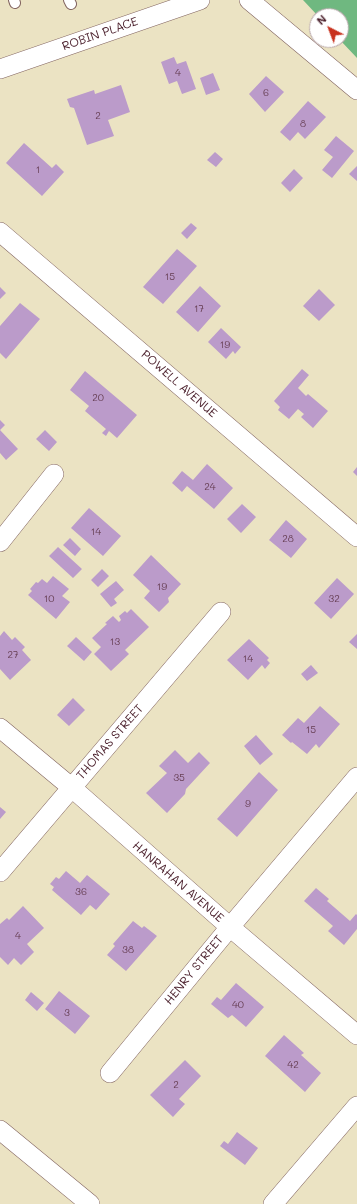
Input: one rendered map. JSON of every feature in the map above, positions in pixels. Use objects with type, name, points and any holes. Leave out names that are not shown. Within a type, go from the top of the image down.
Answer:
[{"type":"street","name":"ROBIN PLACE","points":[[0,69],[200,0]]},
{"type":"street","points":[[249,0],[357,90]]},
{"type":"street","name":"POWELL AVENUE","points":[[0,232],[357,537]]},
{"type":"street","points":[[0,542],[54,474]]},
{"type":"street","name":"THOMAS STREET","points":[[0,872],[221,612]]},
{"type":"street","name":"HANRAHAN AVENUE","points":[[0,728],[71,787],[230,927],[357,1034]]},
{"type":"street","name":"HENRY STREET","points":[[110,1073],[230,927],[357,777]]},
{"type":"street","points":[[273,1204],[357,1106]]},
{"type":"street","points":[[0,1130],[90,1204]]},
{"type":"green space","points":[[303,0],[357,0],[357,58],[348,48],[349,48],[349,8],[310,8]]},
{"type":"building","points":[[174,57],[177,64],[186,61],[196,89],[182,94],[177,81],[169,84],[161,62]]},
{"type":"building","points":[[213,73],[220,90],[206,95],[200,78]]},
{"type":"building","points":[[266,76],[284,92],[265,112],[249,94]]},
{"type":"building","points":[[121,85],[130,112],[108,120],[114,136],[87,145],[74,108],[70,107],[67,99],[94,90],[95,94]]},
{"type":"building","points":[[308,101],[326,117],[305,139],[298,132],[290,141],[280,132]]},
{"type":"building","points":[[336,136],[354,151],[332,178],[322,170],[333,157],[324,150]]},
{"type":"building","points":[[24,143],[52,168],[56,164],[64,172],[42,196],[6,163]]},
{"type":"building","points":[[215,152],[223,159],[216,167],[207,160]]},
{"type":"building","points":[[357,166],[357,181],[349,174]]},
{"type":"building","points":[[294,169],[303,178],[290,192],[281,183]]},
{"type":"building","points":[[191,223],[197,228],[187,239],[181,233]]},
{"type":"building","points":[[177,249],[197,266],[163,304],[143,287]]},
{"type":"building","points":[[200,286],[221,306],[198,332],[176,312]]},
{"type":"building","points":[[0,287],[6,293],[0,299]]},
{"type":"building","points":[[319,289],[335,305],[319,321],[303,306]]},
{"type":"building","points":[[20,303],[40,319],[6,359],[0,353],[0,326]]},
{"type":"building","points":[[221,328],[241,347],[235,354],[233,351],[226,359],[208,342]]},
{"type":"building","points":[[302,369],[309,375],[298,388],[306,396],[308,394],[328,411],[313,428],[301,417],[304,414],[298,409],[289,419],[278,410],[280,407],[274,401]]},
{"type":"building","points":[[85,371],[137,415],[117,438],[109,431],[106,436],[102,433],[106,429],[85,411],[89,406],[70,390]]},
{"type":"building","points":[[0,420],[5,425],[0,430]]},
{"type":"building","points":[[0,430],[18,449],[6,460],[0,453]]},
{"type":"building","points":[[45,430],[57,442],[49,451],[36,439]]},
{"type":"building","points":[[207,464],[233,488],[214,509],[187,486],[182,492],[172,483],[182,471],[193,480]]},
{"type":"building","points":[[357,467],[357,476],[353,472]]},
{"type":"building","points":[[242,504],[256,517],[241,533],[227,519]]},
{"type":"building","points":[[89,508],[121,536],[103,556],[71,528]]},
{"type":"building","points":[[286,520],[307,539],[291,558],[269,540]]},
{"type":"building","points":[[70,538],[81,549],[75,556],[63,545]]},
{"type":"building","points":[[58,547],[82,569],[73,578],[49,556]]},
{"type":"building","points":[[151,555],[181,584],[168,598],[169,602],[159,612],[144,598],[150,591],[133,575]]},
{"type":"building","points":[[102,569],[109,576],[98,587],[91,580]]},
{"type":"building","points":[[53,576],[69,589],[62,596],[70,602],[56,619],[28,595],[32,591],[30,589],[36,582],[38,583],[42,579],[47,583]]},
{"type":"building","points":[[337,578],[354,594],[331,619],[314,603]]},
{"type":"building","points":[[116,581],[124,590],[114,599],[117,603],[111,607],[100,594]]},
{"type":"building","points":[[131,609],[149,627],[125,650],[129,654],[111,671],[94,654],[101,647],[92,638],[113,616],[119,622],[121,620],[119,616],[125,611],[127,613]]},
{"type":"building","points":[[4,631],[12,640],[15,637],[25,647],[22,650],[31,660],[10,680],[0,669],[0,636]]},
{"type":"building","points":[[357,634],[357,649],[349,642]]},
{"type":"building","points":[[76,637],[92,652],[84,661],[67,646]]},
{"type":"building","points":[[249,639],[269,658],[267,660],[270,663],[265,669],[262,665],[248,680],[227,660]]},
{"type":"building","points":[[311,665],[318,673],[307,681],[301,674]]},
{"type":"building","points":[[73,698],[85,710],[69,726],[57,715]]},
{"type":"building","points":[[320,706],[340,724],[319,748],[316,744],[307,754],[282,735],[298,718],[304,723]]},
{"type":"building","points":[[256,735],[273,754],[260,765],[244,746]]},
{"type":"building","points":[[175,750],[188,763],[199,752],[210,763],[186,789],[185,794],[167,813],[146,793],[167,773],[159,766]]},
{"type":"building","points":[[259,772],[278,790],[237,837],[217,819]]},
{"type":"building","points":[[0,807],[6,812],[0,819]]},
{"type":"building","points":[[66,871],[80,883],[87,875],[110,894],[96,910],[90,905],[81,915],[52,890],[54,887],[50,884],[56,877],[59,879]]},
{"type":"building","points":[[316,888],[329,899],[327,901],[350,921],[356,914],[357,915],[357,929],[344,945],[328,931],[333,926],[304,901]]},
{"type":"building","points":[[23,906],[44,928],[27,944],[34,952],[21,965],[14,958],[8,965],[0,957],[0,924],[7,918],[9,920]]},
{"type":"building","points":[[133,921],[142,928],[144,926],[157,936],[126,971],[107,955],[115,946],[113,944]]},
{"type":"building","points":[[236,983],[264,1007],[246,1027],[232,1015],[228,1018],[211,1004],[217,997],[221,1000]]},
{"type":"building","points":[[59,991],[90,1016],[75,1034],[45,1009]]},
{"type":"building","points":[[31,992],[44,1003],[37,1011],[25,1000]]},
{"type":"building","points":[[284,1035],[304,1053],[301,1055],[321,1073],[305,1092],[265,1056]]},
{"type":"building","points":[[185,1060],[201,1076],[179,1099],[185,1104],[173,1117],[150,1095]]},
{"type":"building","points":[[237,1132],[258,1148],[245,1165],[220,1146],[224,1141],[228,1144]]}]
